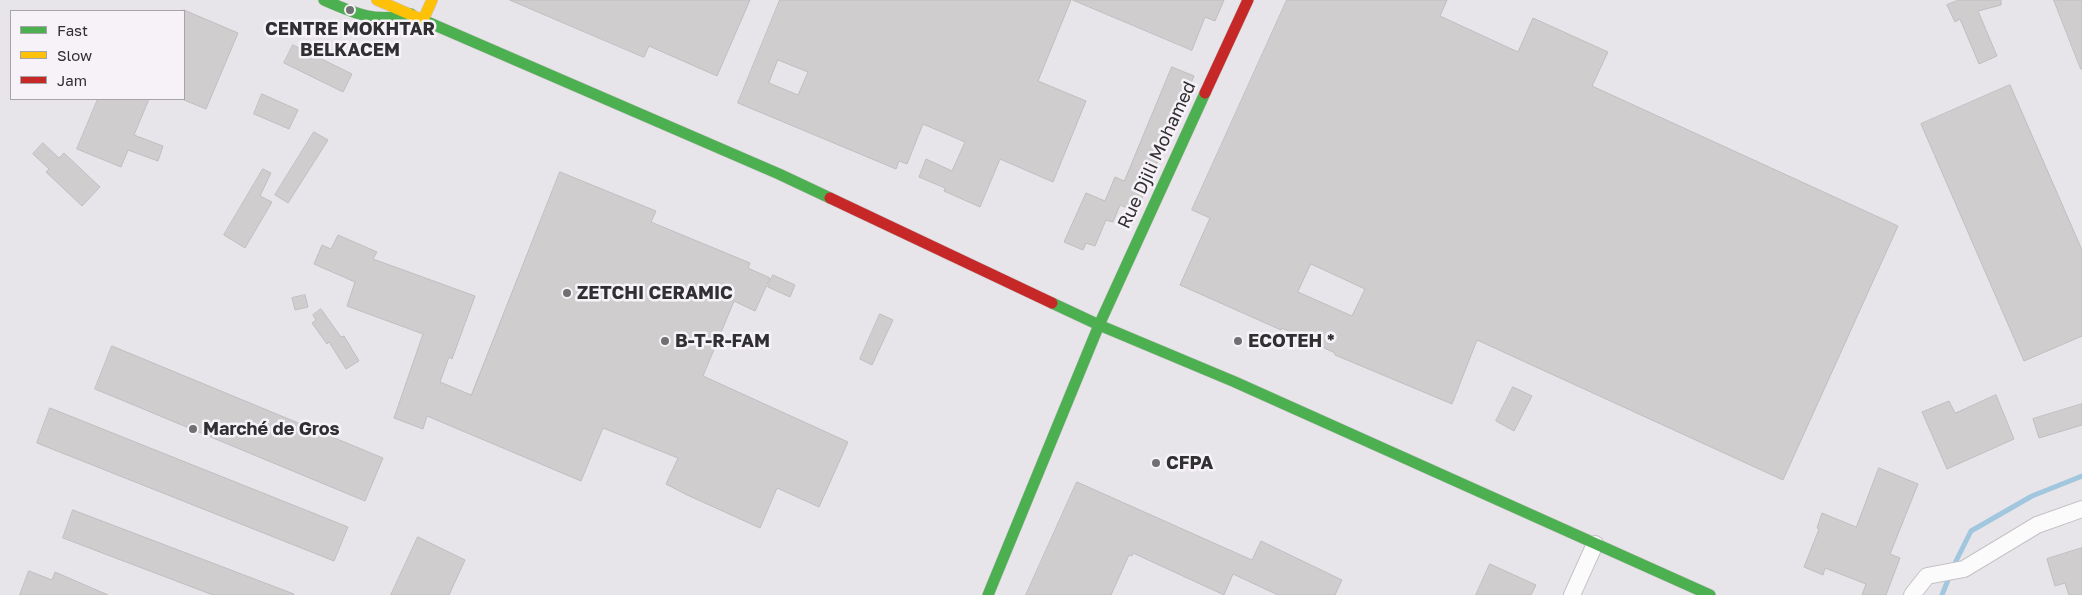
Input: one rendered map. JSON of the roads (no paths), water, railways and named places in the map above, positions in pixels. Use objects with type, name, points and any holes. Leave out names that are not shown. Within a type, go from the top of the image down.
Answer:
[{"type":"main road","points":[[324,0],[372,19],[398,18],[411,14]]},
{"type":"main road","points":[[378,0],[779,174],[1099,325],[1235,382],[1710,595]]},
{"type":"main road","points":[[423,20],[432,0]]},
{"type":"main road","name":"Rue Djili Mohamed","points":[[988,595],[1099,325],[1248,0]]},
{"type":"street","points":[[1912,595],[1927,576],[1964,569],[2037,525],[2082,509]]},
{"type":"street","points":[[1572,595],[1595,544]]},
{"type":"waterway","points":[[1953,567],[1971,531],[2032,496],[2082,476]]},
{"type":"waterway","points":[[1942,595],[1950,575]]},
{"type":"place","name":"CENTRE MOKHTAR BELKACEM","points":[[350,10]]},
{"type":"place","name":"ZETCHI CERAMIC","points":[[567,293]]},
{"type":"place","name":"B-T-R-FAM","points":[[665,341]]},
{"type":"place","name":"ECOTEH *","points":[[1238,341]]},
{"type":"place","name":"Marché de Gros","points":[[193,429]]},
{"type":"place","name":"CFPA","points":[[1156,463]]}]
